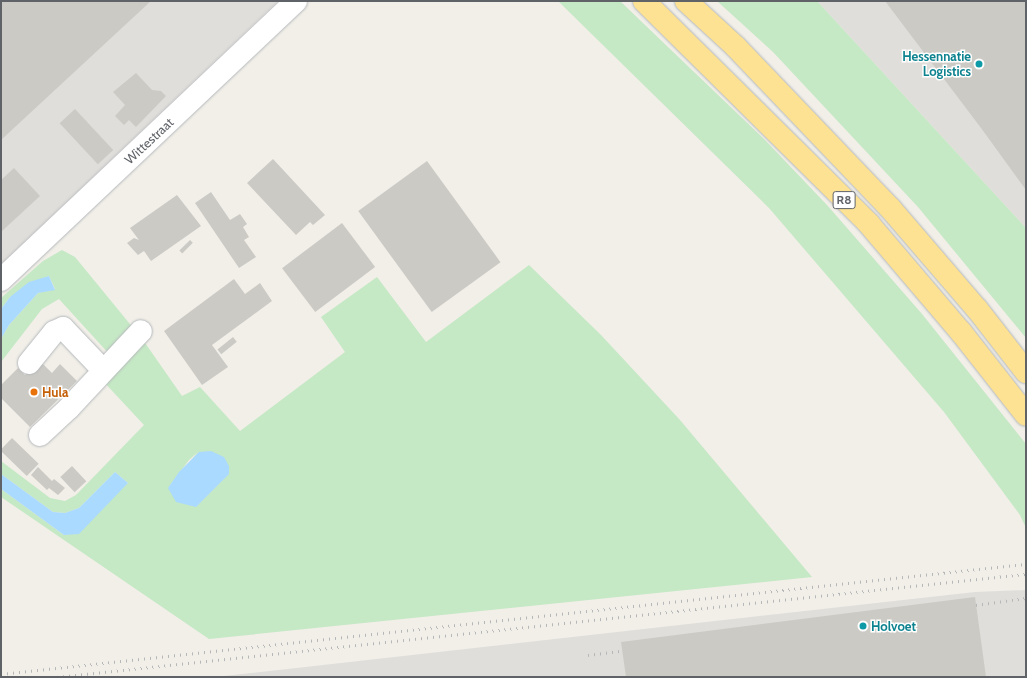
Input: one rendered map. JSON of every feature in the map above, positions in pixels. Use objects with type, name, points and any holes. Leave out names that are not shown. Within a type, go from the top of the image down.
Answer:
[{"type":"highway","name":"R8","points":[[644,1],[869,224],[961,332],[1026,415]]},
{"type":"highway","name":"R8","points":[[686,1],[736,47],[890,208],[977,309],[1026,372]]},
{"type":"street","name":"Wittestraat","points":[[1,280],[296,1]]},
{"type":"street","points":[[29,363],[54,332],[63,328],[103,370]]},
{"type":"street","points":[[40,434],[69,408],[103,370],[141,332]]},
{"type":"shaded area","points":[[1,1],[278,1],[1,264]]},
{"type":"shaded area","points":[[817,1],[1026,1],[1026,228]]},
{"type":"shaded area","points":[[1026,590],[1026,677],[215,677],[975,592]]},
{"type":"green space","points":[[558,1],[620,1],[765,140],[827,205],[922,314],[1026,444],[1026,528],[1020,515],[944,412],[769,208]]},
{"type":"green space","points":[[717,1],[817,1],[1026,228],[1026,338],[918,207],[773,52]]},
{"type":"green space","points":[[62,250],[75,257],[143,340],[182,396],[200,387],[240,431],[345,352],[321,317],[377,277],[426,342],[529,265],[601,335],[680,420],[812,577],[209,639],[1,497],[1,489],[64,535],[128,483],[115,472],[79,508],[65,513],[53,512],[1,474],[1,461],[50,498],[65,501],[76,495],[144,425],[102,380],[110,355],[59,299],[42,309],[1,362],[1,339],[9,325],[38,293],[55,289],[49,276],[10,297],[1,309],[1,298],[43,261]],"holes":[[[198,452],[168,488],[189,460]]]},
{"type":"water","points":[[49,276],[55,290],[38,293],[9,325],[1,339],[1,309],[10,297],[29,282]]},
{"type":"water","points":[[211,451],[224,457],[229,466],[229,474],[196,507],[176,502],[168,488],[179,472],[199,452]]},
{"type":"water","points":[[115,472],[128,483],[79,534],[64,535],[1,489],[1,474],[53,512],[65,513],[79,508]]},
{"type":"building","points":[[1,1],[151,1],[1,140]]},
{"type":"building","name":"Hessennatie Logistics","points":[[885,1],[1026,1],[1026,190],[981,128]]},
{"type":"building","points":[[136,73],[152,90],[161,91],[166,96],[136,127],[129,120],[124,125],[115,116],[125,105],[113,92]]},
{"type":"building","points":[[75,109],[113,150],[98,164],[60,123]]},
{"type":"building","points":[[273,159],[325,215],[313,225],[310,222],[296,235],[247,183]]},
{"type":"building","points":[[427,161],[500,262],[432,312],[358,211]]},
{"type":"building","points":[[14,168],[40,196],[1,232],[1,180]]},
{"type":"building","points":[[211,192],[230,220],[240,214],[247,224],[243,227],[249,237],[244,240],[256,257],[239,268],[195,203]]},
{"type":"building","points":[[177,195],[201,226],[151,261],[144,251],[138,255],[127,243],[134,238],[139,240],[130,228]]},
{"type":"building","points":[[342,223],[375,267],[315,312],[282,268]]},
{"type":"building","points":[[190,240],[193,243],[182,253],[179,251]]},
{"type":"building","points":[[234,279],[245,294],[260,283],[272,301],[212,345],[228,367],[202,385],[164,331]]},
{"type":"building","points":[[233,337],[237,342],[221,354],[217,350]]},
{"type":"building","name":"Hula","points":[[40,361],[52,373],[60,364],[77,381],[30,427],[1,398],[1,385],[18,368],[25,375]]},
{"type":"building","points":[[12,438],[39,464],[27,476],[1,451]]},
{"type":"building","points":[[72,466],[86,481],[75,492],[60,477]]},
{"type":"building","points":[[38,467],[52,481],[54,479],[65,488],[58,495],[49,488],[47,490],[31,475]]},
{"type":"building","name":"Holvoet","points":[[975,597],[986,677],[626,677],[621,642]]},
{"type":"railway","points":[[1,674],[1026,564]]},
{"type":"railway","points":[[57,677],[1026,574]]},
{"type":"railway","points":[[976,605],[1026,598]]},
{"type":"railway","points":[[588,655],[622,651]]},
{"type":"place","name":"Hessennatie Logistics","points":[[979,64]]},
{"type":"place","name":"Hula","points":[[34,392]]},
{"type":"place","name":"Holvoet","points":[[863,626]]}]
